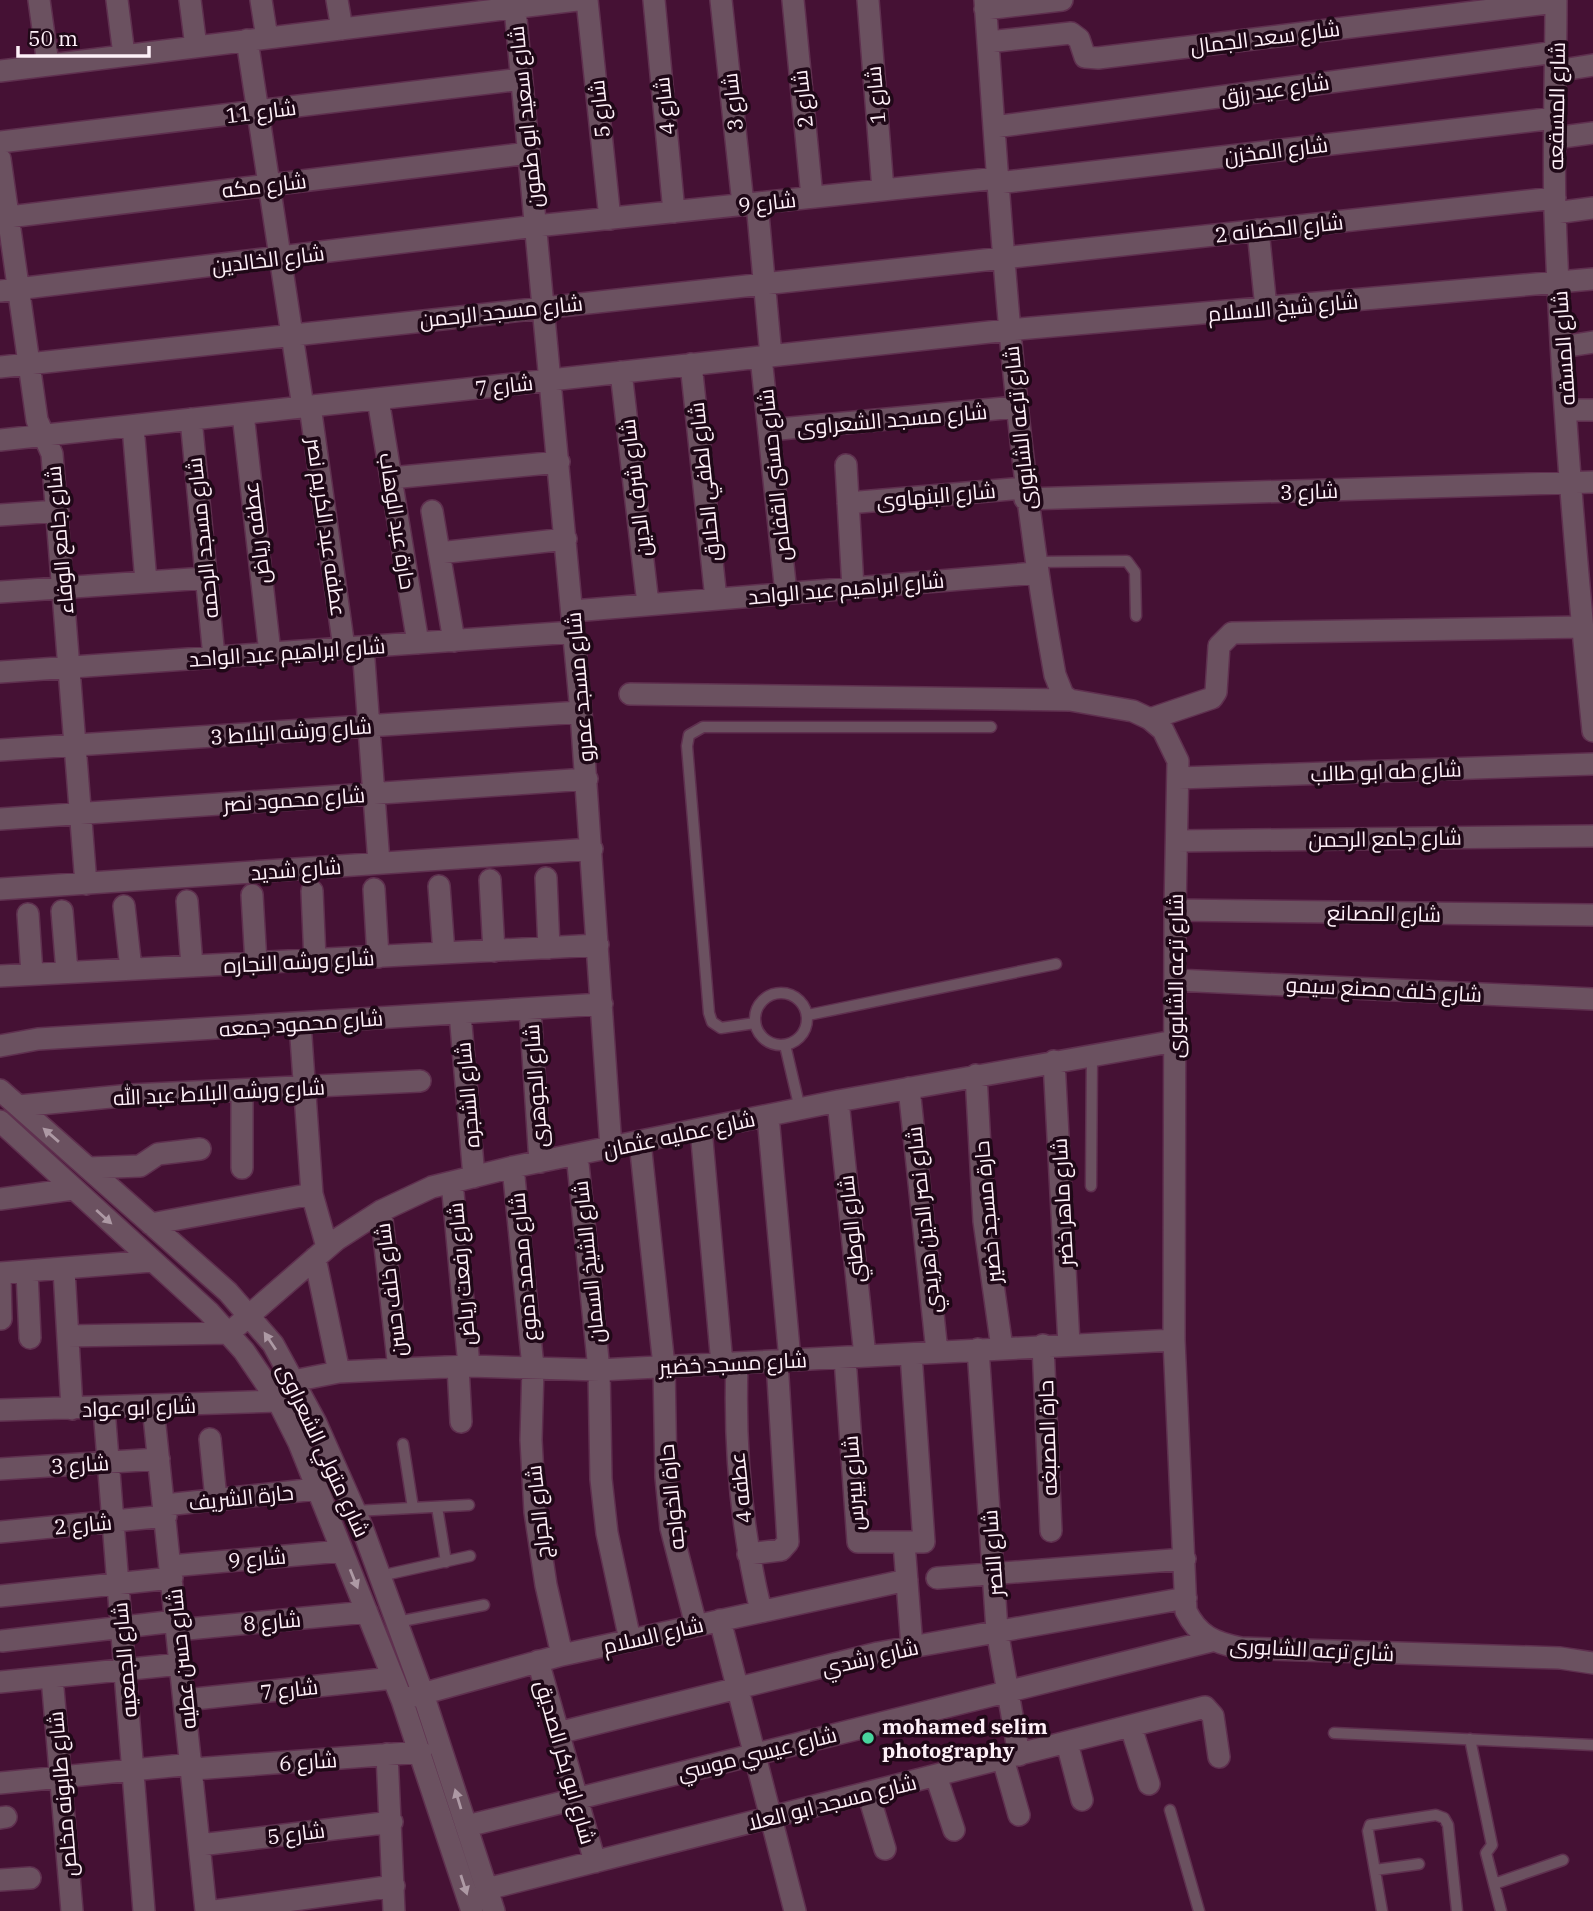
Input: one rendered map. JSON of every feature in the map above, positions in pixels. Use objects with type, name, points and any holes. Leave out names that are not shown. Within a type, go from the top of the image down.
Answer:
[{"type":"street","points":[[39,0],[48,64]]},
{"type":"street","points":[[117,0],[124,55]]},
{"type":"street","points":[[190,0],[196,47]]},
{"type":"street","name":"عطفه عبد الكريم نصر","points":[[261,0],[257,39],[258,111],[292,334],[369,726],[379,863]]},
{"type":"street","points":[[337,0],[342,29]]},
{"type":"street","points":[[0,71],[342,29],[416,10],[488,5],[514,8],[567,0]]},
{"type":"street","name":"شارع 5","points":[[587,0],[610,219]]},
{"type":"street","name":"شارع 4","points":[[653,0],[674,212]]},
{"type":"street","name":"شارع 3","points":[[721,0],[764,282]]},
{"type":"street","name":"شارع 2","points":[[793,0],[812,197]]},
{"type":"street","name":"شارع 1","points":[[868,0],[883,190]]},
{"type":"street","points":[[985,4],[1062,0]]},
{"type":"street","name":"شارع سعد الجمال","points":[[988,41],[1071,33],[1079,38],[1086,57],[1098,58],[1556,1]]},
{"type":"street","name":"شارع المسقعه","points":[[1555,205],[1556,1]]},
{"type":"street","name":"شارع ترعه الشابورى","points":[[985,4],[1009,330],[1025,493],[1035,568],[1055,675],[1063,695],[1070,701]]},
{"type":"street","name":"شارع سعيد ابو طمون","points":[[514,8],[536,226]]},
{"type":"street","points":[[1556,61],[1593,65]]},
{"type":"street","name":"شارع عيد رزق","points":[[994,127],[1556,61]]},
{"type":"street","name":"شارع 11","points":[[0,142],[522,79]]},
{"type":"street","name":"شارع المخزن","points":[[998,180],[1555,128],[1593,133]]},
{"type":"street","name":"شارع مكه","points":[[4,217],[529,153]]},
{"type":"street","name":"شارع جامع الوفاء","points":[[0,159],[9,289],[29,363],[37,420],[52,454],[86,884]]},
{"type":"street","name":"شارع 9","points":[[536,226],[998,180]]},
{"type":"street","points":[[1555,205],[1593,208]]},
{"type":"street","name":"شارع الحضانه 2","points":[[1003,256],[1258,230],[1555,205]]},
{"type":"street","name":"شارع المسقه","points":[[1555,205],[1569,483]]},
{"type":"street","name":"شارع الخالدين","points":[[9,289],[536,226]]},
{"type":"street","name":"شارع مسجد عمرو","points":[[536,226],[582,712],[611,1148]]},
{"type":"street","points":[[1258,230],[1266,308]]},
{"type":"street","name":"شارع مسجد الرحمن","points":[[0,367],[1003,256]]},
{"type":"street","name":"شارع شيخ الاسلام","points":[[1009,330],[1558,285],[1593,279]]},
{"type":"street","name":"شارع حسنى القفاص","points":[[764,282],[769,430],[786,593]]},
{"type":"street","name":"شارع 7","points":[[0,440],[1009,330]]},
{"type":"street","points":[[1562,347],[1593,342]]},
{"type":"street","name":"شارع لطفي الحلاق","points":[[691,365],[716,599]]},
{"type":"street","name":"شارع شرف الدين","points":[[621,372],[648,604]]},
{"type":"street","name":"حارة عبد الوهاب","points":[[378,399],[418,643]]},
{"type":"street","name":"شارع مسجد الشعراوى","points":[[769,430],[1016,407]]},
{"type":"street","points":[[1567,410],[1593,410]]},
{"type":"street","name":"عطفه رياض","points":[[243,414],[270,653]]},
{"type":"street","name":"شارع مسجد الرحمه","points":[[191,419],[214,657]]},
{"type":"street","points":[[133,426],[146,582]]},
{"type":"street","points":[[391,478],[559,462]]},
{"type":"street","points":[[846,465],[853,588]]},
{"type":"street","name":"شارع 3","points":[[1025,493],[1593,482]]},
{"type":"street","points":[[1569,483],[1583,519],[1586,594],[1582,627],[1589,662],[1593,728]]},
{"type":"street","name":"شارع البنهاوى","points":[[848,503],[1025,493]]},
{"type":"street","points":[[0,515],[58,511]]},
{"type":"street","points":[[432,511],[454,641]]},
{"type":"street","points":[[439,553],[566,539]]},
{"type":"street","name":"شارع ابراهيم عبد الواحد","points":[[573,611],[853,588],[1035,568]]},
{"type":"street","points":[[0,592],[206,578]]},
{"type":"street","points":[[630,694],[1070,701],[1133,711],[1150,719],[1212,698],[1216,692],[1219,646],[1232,633],[1582,627]]},
{"type":"street","name":"شارع ابراهيم عبد الواحد","points":[[0,672],[574,632]]},
{"type":"street","name":"شارع ورشه البلاط 3","points":[[0,750],[582,712]]},
{"type":"street","name":"شارع ترعه الشابورى","points":[[1150,719],[1163,730],[1173,744],[1179,778],[1175,910],[1174,1340],[1186,1611],[1192,1625],[1211,1641],[1241,1648],[1560,1658],[1593,1663]]},
{"type":"street","name":"شارع طه ابو طالب","points":[[1179,778],[1593,764]]},
{"type":"street","name":"شارع محمود نصر","points":[[0,819],[587,779]]},
{"type":"street","name":"شارع جامع الرحمن","points":[[1177,841],[1593,836]]},
{"type":"street","name":"شارع شديد","points":[[0,889],[592,849]]},
{"type":"street","points":[[546,878],[549,948]]},
{"type":"street","points":[[490,880],[494,951]]},
{"type":"street","points":[[439,886],[444,953]]},
{"type":"street","points":[[374,889],[378,957]]},
{"type":"street","points":[[312,891],[315,960]]},
{"type":"street","points":[[252,895],[256,963]]},
{"type":"street","points":[[187,901],[192,966]]},
{"type":"street","points":[[124,906],[131,969]]},
{"type":"street","name":"شارع المصانع","points":[[1175,910],[1593,915]]},
{"type":"street","points":[[62,911],[67,972]]},
{"type":"street","points":[[28,914],[32,974]]},
{"type":"street","name":"شارع ورشه النجاره","points":[[0,976],[598,945]]},
{"type":"street","name":"شارع خلف مصنع سيمو","points":[[1175,980],[1593,999]]},
{"type":"street","name":"شارع محمود جمعه","points":[[0,1046],[38,1040],[602,1004]]},
{"type":"street","name":"شارع الجوهرى","points":[[530,1009],[541,1162]]},
{"type":"street","name":"شارع الشجره","points":[[460,1013],[474,1177]]},
{"type":"street","points":[[300,1023],[312,1194],[339,1372]]},
{"type":"street","name":"شارع عمليه عثمان","points":[[229,1333],[321,1253],[381,1211],[432,1187],[513,1167],[838,1101],[1175,1041]]},
{"type":"street","name":"شارع ماهر خضر","points":[[1054,1061],[1069,1343]]},
{"type":"street","name":"حارة مسجد خضير","points":[[976,1075],[984,1221],[1002,1348]]},
{"type":"street","name":"شارع ورشه البلاط عبد الله","points":[[19,1106],[131,1095],[420,1081]]},
{"type":"street","name":"شارع نصر الدين هريدي","points":[[909,1088],[937,1352]]},
{"type":"street","name":"شارع متولي الشعراوى","points":[[0,1090],[250,1314],[273,1344],[355,1511],[424,1694],[494,1911]]},
{"type":"street","points":[[242,1090],[242,1168]]},
{"type":"street","name":"شارع الوطني","points":[[838,1101],[855,1357]]},
{"type":"street","points":[[748,1554],[781,1550],[788,1542],[784,1361],[768,1116]]},
{"type":"street","name":"شارع متولي الشعراوى","points":[[0,1121],[229,1333],[278,1401],[317,1489],[402,1700],[472,1911]]},
{"type":"street","name":"عطفه 4","points":[[701,1129],[729,1363],[748,1554],[761,1611]]},
{"type":"street","name":"حارة الخواجه","points":[[640,1142],[664,1366],[666,1477],[671,1528],[681,1577],[696,1625]]},
{"type":"street","points":[[89,1168],[140,1166],[158,1154],[200,1149]]},
{"type":"street","name":"شارع الشيخ السمان","points":[[578,1154],[599,1370],[598,1424],[607,1533],[630,1640]]},
{"type":"street","name":"شارع محمد دموع","points":[[513,1167],[533,1367]]},
{"type":"street","name":"شارع رفعت رياض","points":[[453,1182],[464,1366],[461,1422]]},
{"type":"street","points":[[0,1199],[73,1189]]},
{"type":"street","points":[[151,1224],[312,1194]]},
{"type":"street","name":"شارع خلف حسن","points":[[381,1211],[400,1369]]},
{"type":"street","points":[[1,1319],[0,1276],[152,1261]]},
{"type":"street","points":[[64,1269],[72,1409]]},
{"type":"street","points":[[27,1272],[30,1338]]},
{"type":"street","points":[[68,1336],[229,1333]]},
{"type":"street","name":"شارع مسجد خضير","points":[[293,1381],[339,1372],[464,1366],[599,1370],[1069,1343],[1174,1340]]},
{"type":"street","name":"حارة المصبغه","points":[[1043,1345],[1051,1531]]},
{"type":"street","name":"شارع النصر","points":[[978,1349],[997,1630],[1006,1692],[1011,1757]]},
{"type":"street","points":[[911,1354],[914,1543],[907,1580],[912,1647]]},
{"type":"street","name":"شارع بيبرس","points":[[855,1357],[856,1537],[863,1544],[914,1543]]},
{"type":"street","name":"شارع الجراج","points":[[533,1367],[531,1440],[536,1512],[546,1585],[562,1656]]},
{"type":"street","name":"شارع ابو عواد","points":[[0,1410],[104,1409],[278,1401]]},
{"type":"street","name":"شارع حسن عطيه","points":[[153,1407],[193,1766],[206,1911]]},
{"type":"street","name":"شارع الجمعيه","points":[[104,1409],[144,1911]]},
{"type":"street","points":[[210,1439],[216,1499]]},
{"type":"street","name":"شارع 3","points":[[0,1469],[159,1459]]},
{"type":"street","name":"حارة الشريف","points":[[165,1510],[216,1499],[317,1489]]},
{"type":"street","name":"شارع 2","points":[[0,1532],[113,1521],[165,1510]]},
{"type":"street","name":"شارع 9","points":[[0,1596],[117,1583],[171,1572],[342,1551]]},
{"type":"street","points":[[937,1578],[1185,1559]]},
{"type":"street","name":"شارع السلام","points":[[402,1700],[538,1661],[907,1580]]},
{"type":"street","name":"شارع رشدي","points":[[558,1733],[912,1647],[1186,1598]]},
{"type":"street","name":"شارع 8","points":[[2,1641],[121,1627],[177,1626],[367,1612]]},
{"type":"street","points":[[720,1620],[795,1911]]},
{"type":"street","name":"شارع عيسي موسي","points":[[467,1826],[1211,1641]]},
{"type":"street","name":"شارع ابو بكر الصديق","points":[[538,1661],[595,1862]]},
{"type":"street","points":[[0,1682],[181,1664]]},
{"type":"street","name":"شارع طابونه مخلص","points":[[52,1677],[72,1911]]},
{"type":"street","name":"شارع 7","points":[[185,1700],[393,1678]]},
{"type":"street","name":"شارع مسجد ابو العلا","points":[[487,1889],[1205,1707],[1213,1716],[1219,1758]]},
{"type":"street","points":[[1131,1727],[1149,1784]]},
{"type":"street","points":[[1067,1743],[1082,1800]]},
{"type":"street","name":"شارع 6","points":[[0,1783],[132,1769],[421,1752]]},
{"type":"street","points":[[387,1755],[394,1911]]},
{"type":"street","points":[[1011,1757],[1019,1815]]},
{"type":"street","points":[[936,1776],[954,1830]]},
{"type":"street","points":[[868,1793],[885,1849]]},
{"type":"street","name":"شارع 5","points":[[200,1845],[392,1822]]},
{"type":"street","points":[[0,1880],[30,1878]]},
{"type":"street","points":[[215,1911],[394,1886]]},
{"type":"lane","points":[[1035,568],[1127,561],[1135,572],[1136,616]]},
{"type":"lane","points":[[755,1023],[721,1028],[712,1022],[709,1013],[687,746],[689,735],[703,727],[991,727]]},
{"type":"lane","points":[[808,1015],[1056,964]]},
{"type":"lane","points":[[778,993],[794,995],[805,1007],[808,1015],[805,1031],[800,1038],[785,1045],[769,1042],[758,1031],[755,1023],[758,1007],[763,1000],[778,993]]},
{"type":"lane","points":[[785,1045],[800,1109]]},
{"type":"lane","points":[[1091,1186],[1093,1054]]},
{"type":"lane","points":[[403,1444],[413,1508]]},
{"type":"lane","points":[[355,1511],[469,1506]]},
{"type":"lane","points":[[436,1507],[446,1562]]},
{"type":"lane","points":[[380,1576],[470,1556]]},
{"type":"lane","points":[[397,1622],[484,1605]]},
{"type":"lane","points":[[1334,1733],[1593,1745]]},
{"type":"lane","points":[[1470,1739],[1492,1845],[1486,1853],[1501,1911]]},
{"type":"lane","points":[[1170,1810],[1199,1911]]},
{"type":"lane","points":[[1382,1911],[1368,1831],[1370,1825],[1440,1816],[1448,1825],[1457,1911]]},
{"type":"lane","points":[[1494,1884],[1563,1860]]},
{"type":"lane","points":[[1375,1870],[1419,1864]]},
{"type":"place","name":"mohamed selim photography","points":[[868,1738]]}]
